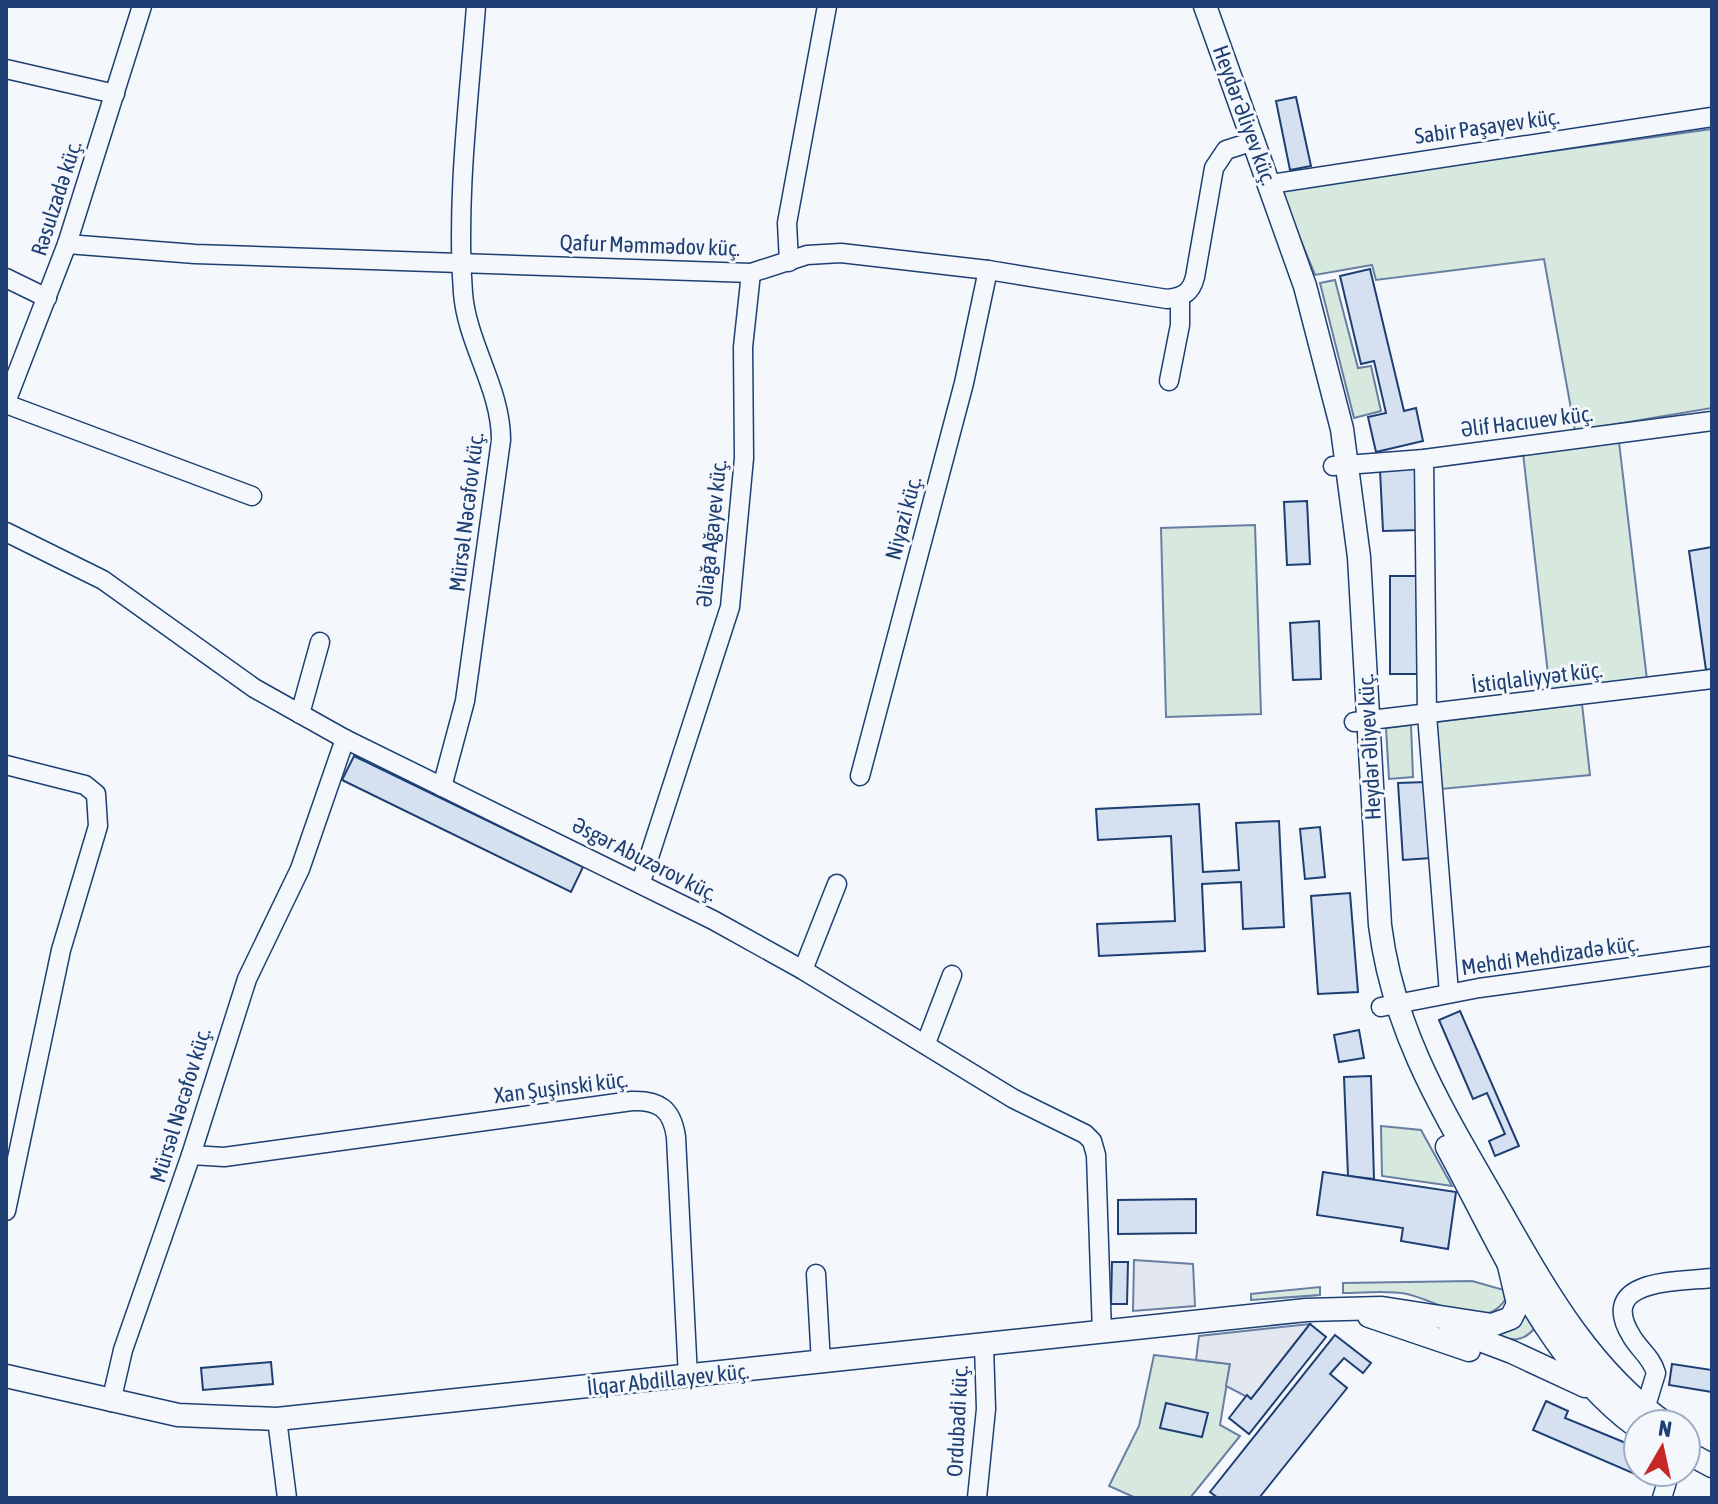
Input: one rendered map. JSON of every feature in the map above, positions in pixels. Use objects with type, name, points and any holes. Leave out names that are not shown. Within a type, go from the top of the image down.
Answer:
[{"type":"main road","name":"Heydər Əliyev küç.","points":[[1190,6],[1247,143],[1270,184],[1322,343],[1341,465],[1344,558],[1360,722],[1367,926],[1399,1058],[1507,1257]]},
{"type":"main road","name":"Heydər Əliyev küç.","points":[[1205,6],[1293,292],[1341,465]]},
{"type":"main road","name":"Heydər Əliyev küç.","points":[[1388,1005],[1447,1118],[1542,1283],[1630,1408]]},
{"type":"main road","points":[[1332,1309],[1382,1308],[1479,1324],[1502,1323],[1516,1312],[1518,1304],[1507,1257]]},
{"type":"main road","points":[[1507,1257],[1559,1346],[1592,1389],[1622,1409]]},
{"type":"main road","points":[[1462,1348],[1512,1352],[1523,1349],[1539,1336],[1542,1283]]},
{"type":"main road","points":[[1332,1309],[1373,1317],[1462,1348],[1622,1414]]},
{"type":"main road","points":[[1332,1309],[1372,1311],[1416,1319],[1512,1352],[1631,1408]]},
{"type":"main road","name":"İlqar Abdillayev küç.","points":[[6,1376],[111,1402],[215,1419],[277,1419],[1332,1309]]},
{"type":"street","name":"Rəsulzadə küç.","points":[[6,403],[67,244],[142,6]]},
{"type":"street","name":"Mürsəl Nəcəfov küç.","points":[[442,787],[465,701],[501,440],[496,400],[466,314],[463,263],[464,167],[476,6]]},
{"type":"street","points":[[789,262],[787,223],[827,6]]},
{"type":"street","points":[[6,69],[115,94]]},
{"type":"street","name":"Sabir Paşayev küç.","points":[[1270,184],[1712,117]]},
{"type":"street","points":[[1169,381],[1180,325],[1180,297],[1192,287],[1214,168],[1226,150],[1247,143]]},
{"type":"street","name":"Qafur Məmmədov küç.","points":[[67,244],[195,254],[751,273],[807,255],[832,253],[988,270],[1167,299],[1180,297]]},
{"type":"street","name":"Niyazi küç.","points":[[860,776],[964,383],[988,270]]},
{"type":"street","name":"Əliağa Ağayev küç.","points":[[641,882],[730,607],[744,458],[743,347],[751,273]]},
{"type":"street","points":[[6,278],[47,298]]},
{"type":"street","points":[[6,403],[252,496]]},
{"type":"street","name":"Əlif Hacıuev küç.","points":[[1341,465],[1424,459],[1712,421]]},
{"type":"street","points":[[1424,459],[1427,715],[1449,993]]},
{"type":"street","name":"Əsgər Abuzərov küç.","points":[[6,532],[103,580],[225,670],[300,714],[442,787],[641,882],[803,970],[1014,1099],[1092,1141],[1096,1155],[1102,1333]]},
{"type":"street","points":[[300,714],[320,642]]},
{"type":"street","name":"İstiqlaliyyət küç.","points":[[1360,722],[1712,679]]},
{"type":"street","name":"Mürsəl Nəcəfov küç.","points":[[111,1402],[123,1350],[191,1155],[247,979],[300,869],[345,739]]},
{"type":"street","points":[[6,765],[85,785],[96,794],[99,806],[98,826],[61,950],[6,1211]]},
{"type":"street","points":[[803,970],[837,884]]},
{"type":"street","name":"Mehdi Mehdizadə küç.","points":[[1388,1005],[1449,993],[1712,956]]},
{"type":"street","points":[[926,1043],[952,975]]},
{"type":"street","name":"Xan Şuşinski küç.","points":[[191,1155],[224,1157],[632,1101],[661,1104],[668,1111],[676,1137],[688,1377]]},
{"type":"street","points":[[816,1274],[821,1363]]},
{"type":"street","points":[[1644,1408],[1656,1373],[1626,1325],[1624,1309],[1627,1298],[1634,1289],[1650,1285],[1712,1278]]},
{"type":"street","name":"Ordubadi küç.","points":[[977,1498],[986,1409],[984,1346]]},
{"type":"street","points":[[277,1419],[287,1498]]},
{"type":"shaded area","points":[[1712,129],[1712,408],[1575,431],[1544,259],[1376,280],[1372,265],[1315,275],[1280,189]]},
{"type":"shaded area","points":[[1335,280],[1358,368],[1371,366],[1381,411],[1354,418],[1320,283]]},
{"type":"shaded area","points":[[1619,442],[1647,680],[1550,692],[1523,453]]},
{"type":"shaded area","points":[[1255,525],[1261,714],[1166,717],[1161,528]]},
{"type":"shaded area","points":[[1582,704],[1590,775],[1441,789],[1436,722]]},
{"type":"shaded area","points":[[1411,725],[1413,777],[1389,779],[1386,728]]},
{"type":"shaded area","points":[[1381,1126],[1421,1130],[1452,1186],[1382,1176]]},
{"type":"shaded area","points":[[1134,1260],[1193,1264],[1195,1306],[1133,1311]]},
{"type":"shaded area","points":[[1472,1281],[1504,1290],[1505,1300],[1496,1310],[1472,1314],[1407,1294],[1343,1293],[1343,1283]]},
{"type":"shaded area","points":[[1320,1287],[1320,1295],[1251,1300],[1251,1294]]},
{"type":"shaded area","points":[[1525,1309],[1535,1328],[1525,1337],[1515,1339],[1492,1335]]},
{"type":"shaded area","points":[[1310,1324],[1251,1399],[1226,1386],[1230,1364],[1196,1360],[1199,1336]]},
{"type":"shaded area","points":[[1154,1355],[1230,1364],[1220,1425],[1240,1436],[1190,1498],[1136,1498],[1109,1486],[1139,1426]]},
{"type":"building","points":[[1296,97],[1311,166],[1290,170],[1276,101]]},
{"type":"building","points":[[1370,269],[1404,411],[1416,408],[1423,441],[1376,452],[1368,417],[1386,413],[1374,361],[1361,364],[1340,276]]},
{"type":"building","points":[[1415,468],[1418,530],[1383,531],[1380,470]]},
{"type":"building","points":[[1307,501],[1310,564],[1287,565],[1284,502]]},
{"type":"building","points":[[1712,547],[1712,669],[1706,670],[1689,551]]},
{"type":"building","points":[[1390,576],[1419,576],[1420,674],[1390,674]]},
{"type":"building","points":[[1319,621],[1321,679],[1293,680],[1290,623]]},
{"type":"building","points":[[354,756],[583,867],[571,892],[342,780]]},
{"type":"building","points":[[1426,782],[1431,858],[1403,860],[1398,783]]},
{"type":"building","points":[[1199,804],[1203,872],[1239,870],[1236,823],[1279,821],[1284,927],[1243,929],[1241,882],[1202,884],[1205,951],[1099,956],[1097,924],[1175,921],[1171,836],[1098,840],[1096,809]]},
{"type":"building","points":[[1320,827],[1325,877],[1305,879],[1300,829]]},
{"type":"building","points":[[1350,893],[1358,992],[1318,994],[1311,896]]},
{"type":"building","points":[[1460,1011],[1519,1146],[1495,1156],[1489,1141],[1505,1134],[1487,1093],[1473,1099],[1439,1020]]},
{"type":"building","points":[[1359,1030],[1364,1058],[1339,1062],[1334,1035]]},
{"type":"building","points":[[1371,1076],[1374,1179],[1348,1176],[1344,1077]]},
{"type":"building","points":[[1323,1172],[1456,1192],[1448,1249],[1401,1241],[1403,1228],[1317,1215]]},
{"type":"building","points":[[1196,1199],[1196,1233],[1118,1234],[1118,1200]]},
{"type":"building","points":[[1112,1262],[1128,1262],[1127,1304],[1111,1304]]},
{"type":"building","points":[[1310,1324],[1326,1337],[1249,1434],[1229,1418],[1247,1395],[1251,1399]]},
{"type":"building","points":[[1335,1335],[1371,1363],[1363,1373],[1344,1358],[1330,1374],[1347,1388],[1259,1498],[1218,1498],[1210,1492]]},
{"type":"building","points":[[271,1362],[273,1384],[203,1390],[201,1368]]},
{"type":"building","points":[[1672,1364],[1712,1370],[1712,1392],[1669,1385]]},
{"type":"building","points":[[1546,1401],[1568,1411],[1565,1418],[1622,1441],[1622,1468],[1533,1430]]},
{"type":"building","points":[[1166,1403],[1208,1413],[1202,1437],[1160,1428]]}]
